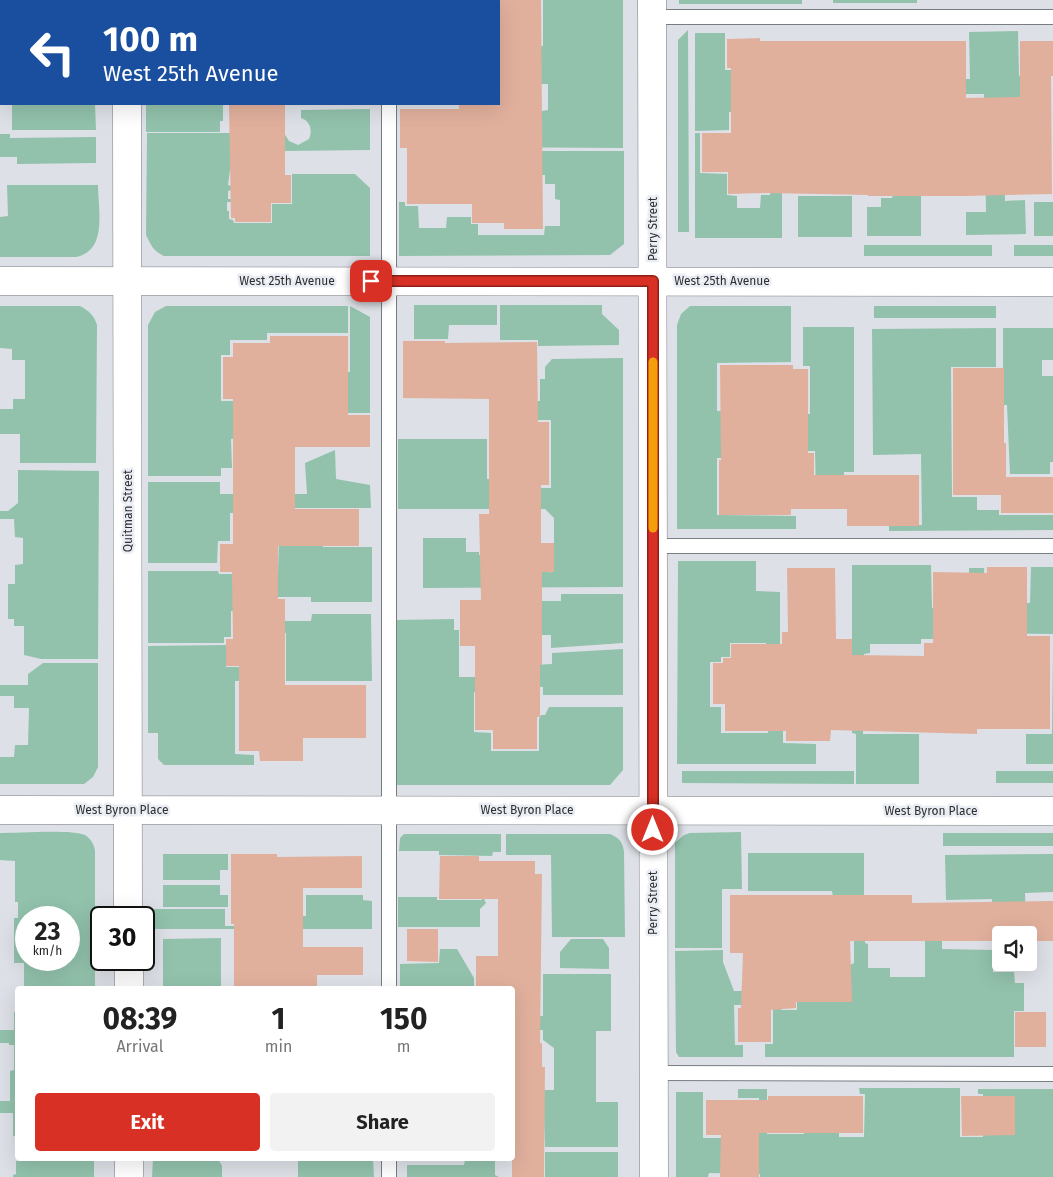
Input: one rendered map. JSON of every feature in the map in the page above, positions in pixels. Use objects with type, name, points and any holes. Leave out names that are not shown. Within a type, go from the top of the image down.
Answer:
[{"type":"street","name":"Perry Street","points":[[652,9],[654,1177]]},
{"type":"street","name":"Quitman Street","points":[[127,105],[128,906]]},
{"type":"street","name":"West 25th Avenue","points":[[0,281],[1053,282]]},
{"type":"street","name":"West Byron Place","points":[[0,810],[1053,811]]},
{"type":"street","points":[[128,971],[128,986]]},
{"type":"street","points":[[129,1161],[129,1177]]},
{"type":"lane","points":[[652,9],[1053,17]]},
{"type":"lane","points":[[389,105],[389,986]]},
{"type":"lane","points":[[653,546],[1053,546]]},
{"type":"lane","points":[[654,1072],[1053,1074]]},
{"type":"lane","points":[[389,1161],[389,1177]]},
{"type":"green space","points":[[543,0],[623,0],[623,148],[443,147],[514,131],[542,131],[542,111],[548,110],[548,84],[540,84],[540,72],[500,71],[500,46],[543,46]]},
{"type":"green space","points":[[679,0],[802,0],[802,4],[679,4]]},
{"type":"green space","points":[[833,0],[917,0],[917,3],[833,3]]},
{"type":"green space","points":[[688,30],[689,232],[678,232],[678,40]]},
{"type":"green space","points":[[1018,31],[1019,76],[1039,76],[1040,103],[1004,110],[1005,201],[1025,200],[1026,234],[966,235],[966,212],[986,212],[984,94],[949,94],[949,79],[970,79],[969,32]]},
{"type":"green space","points":[[695,33],[725,33],[725,70],[761,70],[783,112],[729,112],[729,130],[695,131]]},
{"type":"green space","points":[[12,105],[95,105],[96,130],[12,130]]},
{"type":"green space","points":[[146,105],[223,105],[223,121],[220,121],[220,132],[146,132]]},
{"type":"green space","points":[[370,109],[370,150],[284,151],[230,170],[228,185],[231,186],[231,190],[228,191],[228,199],[231,199],[231,202],[227,202],[227,211],[229,211],[229,219],[233,220],[234,223],[272,223],[272,204],[292,204],[292,174],[355,174],[370,188],[370,256],[164,256],[151,245],[146,235],[147,133],[284,133],[289,141],[298,145],[309,139],[311,132],[309,124],[301,118],[301,110]]},
{"type":"green space","points":[[770,113],[782,113],[782,238],[695,238],[695,133],[700,133],[700,173],[727,174],[727,195],[737,196],[737,208],[760,208],[761,195],[770,195]]},
{"type":"green space","points":[[0,134],[10,134],[10,138],[96,137],[96,163],[17,164],[17,157],[0,157]]},
{"type":"green space","points":[[534,151],[624,151],[624,244],[610,255],[399,256],[399,202],[405,202],[405,206],[418,206],[419,228],[446,228],[447,217],[471,217],[471,224],[478,224],[478,235],[544,235],[545,226],[560,226],[560,200],[555,199],[555,184],[545,184],[545,175],[538,175]]},
{"type":"green space","points":[[7,185],[98,185],[99,228],[93,247],[86,253],[76,257],[0,257],[0,217],[8,216]]},
{"type":"green space","points":[[893,195],[921,195],[921,236],[867,236],[867,207],[881,207],[881,198],[892,198]]},
{"type":"green space","points":[[798,196],[852,196],[852,237],[798,237]]},
{"type":"green space","points":[[1034,202],[1053,202],[1053,236],[1034,236]]},
{"type":"green space","points":[[864,245],[992,245],[992,256],[864,256]]},
{"type":"green space","points":[[1014,245],[1053,245],[1053,256],[1014,256]]},
{"type":"green space","points":[[414,305],[497,305],[497,325],[449,325],[448,339],[414,339]]},
{"type":"green space","points":[[500,305],[602,305],[602,314],[619,330],[619,345],[538,346],[538,340],[500,340]]},
{"type":"green space","points":[[0,306],[80,306],[93,316],[97,325],[96,463],[20,463],[20,434],[0,434],[0,409],[13,409],[13,399],[25,399],[25,360],[12,360],[12,349],[0,348]]},
{"type":"green space","points":[[166,306],[348,306],[348,333],[267,333],[267,340],[230,340],[230,355],[221,355],[221,401],[273,401],[238,438],[231,439],[232,468],[221,468],[221,476],[148,476],[148,325],[155,312]]},
{"type":"green space","points":[[350,306],[370,317],[370,413],[327,413],[309,372],[350,372]]},
{"type":"green space","points":[[690,306],[791,306],[791,362],[717,363],[717,411],[723,411],[726,458],[717,458],[717,515],[796,516],[796,529],[677,529],[677,325],[681,314]]},
{"type":"green space","points":[[874,306],[996,306],[996,318],[874,318]]},
{"type":"green space","points":[[803,327],[854,327],[854,472],[844,472],[845,494],[816,494],[815,451],[795,451],[756,414],[810,414],[810,366],[803,366]]},
{"type":"green space","points":[[996,328],[996,367],[951,367],[952,497],[977,497],[977,510],[999,510],[999,515],[1053,515],[1053,530],[889,531],[889,525],[922,525],[921,454],[873,455],[872,329]]},
{"type":"green space","points":[[1003,328],[1053,328],[1053,360],[1042,360],[1042,376],[1053,376],[1053,462],[1050,462],[1050,474],[1010,474],[1007,405],[1003,405]]},
{"type":"green space","points":[[623,358],[623,587],[423,588],[423,538],[466,538],[466,552],[479,552],[479,555],[498,558],[535,570],[554,572],[554,518],[545,509],[398,509],[398,439],[487,439],[487,479],[497,480],[497,488],[551,488],[551,420],[499,420],[499,401],[540,401],[540,379],[545,379],[545,367],[552,359]]},
{"type":"green space","points":[[335,450],[336,479],[370,485],[371,508],[274,508],[273,513],[230,513],[230,541],[218,541],[217,563],[148,563],[148,482],[220,482],[220,494],[307,494],[305,463]]},
{"type":"green space","points":[[18,470],[99,471],[98,659],[41,659],[24,655],[24,626],[14,626],[14,619],[8,619],[8,584],[15,584],[15,565],[23,564],[23,538],[15,537],[14,519],[0,519],[0,511],[8,511],[18,503]]},
{"type":"green space","points":[[323,511],[323,547],[372,547],[372,602],[311,602],[311,597],[238,597],[237,611],[231,611],[231,637],[224,637],[224,643],[148,643],[148,571],[218,571],[219,574],[278,574],[279,537]]},
{"type":"green space","points":[[678,561],[756,561],[756,591],[780,592],[780,677],[766,677],[766,643],[730,643],[730,657],[721,657],[721,662],[710,662],[710,707],[721,707],[721,733],[768,733],[768,708],[783,724],[783,743],[816,744],[816,764],[677,764]]},
{"type":"green space","points":[[852,565],[931,565],[932,608],[969,608],[969,568],[984,568],[985,603],[1030,603],[1031,567],[1053,567],[1053,634],[985,633],[960,639],[921,639],[921,644],[870,644],[870,653],[864,654],[863,734],[919,734],[919,784],[856,784],[856,734],[852,733]]},
{"type":"green space","points":[[561,594],[623,594],[623,643],[551,648],[551,635],[542,635],[542,614],[536,614],[536,601],[561,601]]},
{"type":"green space","points":[[312,614],[371,614],[372,681],[286,681],[286,633],[276,632],[276,621],[311,621]]},
{"type":"green space","points":[[454,619],[454,630],[459,630],[459,677],[499,677],[500,667],[552,664],[552,653],[623,649],[623,695],[543,695],[543,687],[490,687],[489,692],[474,692],[474,732],[491,733],[491,751],[539,751],[539,719],[541,715],[545,715],[549,707],[623,707],[623,770],[610,785],[397,785],[396,620]]},
{"type":"green space","points":[[226,645],[226,667],[284,667],[284,680],[235,681],[235,754],[254,755],[254,765],[164,765],[158,759],[158,733],[148,733],[148,646]]},
{"type":"green space","points":[[1053,653],[1053,764],[1026,764],[1026,734],[1052,734]]},
{"type":"green space","points":[[43,663],[98,663],[98,767],[93,777],[84,784],[0,784],[0,757],[14,757],[15,745],[28,745],[29,708],[14,708],[14,696],[0,696],[0,685],[28,685],[28,674]]},
{"type":"green space","points":[[682,771],[854,771],[854,784],[682,783]]},
{"type":"green space","points":[[996,771],[1053,771],[1053,783],[996,783]]},
{"type":"green space","points":[[69,832],[85,835],[91,840],[95,851],[95,906],[90,906],[90,971],[95,971],[95,986],[24,986],[24,971],[80,971],[80,906],[18,906],[18,902],[15,902],[15,861],[0,860],[0,833]]},
{"type":"green space","points":[[741,832],[742,889],[722,889],[722,948],[675,948],[675,843],[684,835],[690,833]]},
{"type":"green space","points":[[943,833],[1053,833],[1053,846],[943,846]]},
{"type":"green space","points":[[404,834],[501,834],[501,852],[493,852],[492,856],[439,855],[439,851],[399,851],[400,838]]},
{"type":"green space","points":[[506,834],[610,834],[618,839],[622,843],[624,852],[625,937],[552,937],[551,855],[506,855]]},
{"type":"green space","points":[[748,853],[864,853],[864,902],[833,897],[832,891],[748,891]]},
{"type":"green space","points":[[163,854],[228,854],[228,870],[220,870],[220,880],[163,880]]},
{"type":"green space","points":[[1053,854],[1053,892],[1025,893],[1026,926],[1003,926],[993,922],[992,899],[946,900],[945,855]]},
{"type":"green space","points":[[163,885],[220,885],[220,895],[228,895],[228,907],[163,907]]},
{"type":"green space","points":[[306,895],[363,895],[363,900],[372,901],[372,929],[155,929],[155,909],[225,909],[225,926],[278,926],[279,916],[306,916]]},
{"type":"green space","points":[[482,895],[486,903],[480,909],[480,927],[398,927],[398,897],[437,897],[437,900],[482,900]]},
{"type":"green space","points":[[865,904],[865,943],[868,944],[868,968],[890,968],[890,977],[925,977],[925,941],[935,941],[935,923],[942,923],[942,949],[992,950],[992,971],[1014,972],[1015,983],[1024,983],[1024,1011],[1014,1011],[1014,1057],[765,1057],[765,1044],[773,1044],[773,961],[781,991],[781,1010],[797,1010],[797,992],[854,963],[854,938]]},
{"type":"green space","points":[[15,918],[15,963],[14,963]]},
{"type":"green space","points":[[221,938],[221,986],[163,986],[163,939]]},
{"type":"green space","points":[[571,939],[603,939],[609,948],[609,969],[560,968],[560,952]]},
{"type":"green space","points":[[440,949],[457,949],[474,978],[474,986],[400,986],[400,964],[439,963]]},
{"type":"green space","points":[[723,950],[723,962],[734,991],[742,991],[747,1005],[734,1005],[735,1045],[743,1045],[743,1057],[679,1057],[676,1052],[675,951]]},
{"type":"green space","points":[[543,974],[611,974],[611,1031],[596,1031],[596,1102],[618,1102],[618,1147],[545,1147],[543,1090],[554,1090],[554,1048],[543,1040],[543,1030],[515,1030],[515,1017],[543,1016]]},
{"type":"green space","points":[[14,1012],[15,1136],[13,1136],[13,1113],[0,1113],[0,1101],[10,1101],[10,1071],[14,1070],[14,1045],[0,1043],[0,1030],[14,1030]]},
{"type":"green space","points":[[859,1088],[960,1088],[960,1137],[983,1137],[983,1094],[978,1094],[978,1089],[1053,1089],[1053,1177],[760,1177],[760,1174],[709,1173],[708,1177],[676,1177],[676,1092],[703,1092],[703,1138],[759,1138],[759,1098],[738,1098],[738,1089],[767,1089],[767,1134],[804,1134],[804,1096],[821,1096],[821,1133],[839,1133],[839,1137],[864,1137],[865,1094],[860,1094]]},
{"type":"green space","points":[[545,1152],[618,1152],[618,1177],[545,1177]]},
{"type":"green space","points":[[16,1161],[94,1161],[94,1177],[13,1177],[16,1174]]},
{"type":"green space","points":[[153,1161],[219,1161],[222,1166],[222,1177],[152,1177]]},
{"type":"green space","points":[[298,1161],[373,1161],[374,1177],[298,1177]]},
{"type":"green space","points":[[465,1161],[495,1161],[495,1175],[499,1177],[407,1177],[407,1165],[464,1165]]},
{"type":"building","points":[[500,0],[541,0],[543,229],[504,229],[504,223],[472,223],[472,204],[407,204],[407,148],[400,148],[400,109],[459,109],[459,105],[500,105]]},
{"type":"building","points":[[760,38],[760,41],[966,41],[966,98],[1020,97],[1020,41],[1053,41],[1053,76],[1051,76],[1052,194],[868,196],[768,193],[728,194],[728,172],[702,172],[702,133],[731,133],[731,68],[727,68],[727,39]]},
{"type":"building","points":[[229,105],[285,105],[285,175],[291,175],[291,203],[271,203],[271,222],[235,222],[235,218],[231,218]]},
{"type":"building","points":[[270,336],[348,336],[348,415],[370,415],[370,447],[295,447],[295,509],[359,509],[359,546],[278,546],[278,599],[285,599],[285,685],[366,685],[366,738],[303,738],[303,761],[260,761],[259,751],[239,751],[239,666],[226,666],[226,639],[233,639],[232,572],[220,572],[220,544],[233,544],[233,399],[223,399],[223,357],[233,357],[233,343],[270,343]]},
{"type":"building","points":[[403,341],[445,341],[445,343],[537,342],[538,422],[549,422],[549,485],[541,485],[541,543],[554,543],[554,572],[542,572],[542,665],[540,665],[540,717],[537,717],[537,749],[493,749],[493,730],[475,730],[475,646],[460,646],[460,600],[481,600],[479,514],[489,514],[489,399],[403,398]]},
{"type":"building","points":[[720,365],[793,365],[793,369],[808,369],[808,453],[814,453],[814,475],[919,475],[919,526],[847,526],[847,509],[791,509],[791,515],[719,515],[719,460],[721,460]]},
{"type":"building","points":[[953,368],[1004,368],[1006,477],[1053,477],[1053,513],[1001,513],[1001,495],[953,495]]},
{"type":"building","points":[[987,567],[1027,567],[1027,636],[1050,636],[1050,729],[977,729],[977,734],[831,730],[830,741],[786,741],[786,731],[725,731],[725,704],[713,704],[713,663],[723,663],[723,658],[731,658],[731,644],[782,644],[782,632],[788,632],[787,568],[835,568],[836,639],[852,639],[852,655],[924,656],[924,643],[933,643],[933,572],[987,573]]},
{"type":"building","points":[[231,854],[277,854],[277,857],[362,856],[362,888],[303,888],[303,947],[363,947],[363,975],[317,975],[317,986],[234,986],[234,924],[231,924]]},
{"type":"building","points":[[440,856],[479,856],[479,861],[535,861],[535,874],[542,874],[540,1043],[542,1043],[542,1067],[545,1067],[544,1177],[512,1177],[512,1161],[515,1161],[515,986],[476,986],[476,956],[498,956],[498,899],[439,899]]},
{"type":"building","points":[[730,895],[912,895],[912,903],[1053,901],[1053,941],[1037,941],[1037,926],[992,926],[992,941],[850,941],[852,1002],[796,1002],[796,1008],[771,1010],[771,1042],[738,1042],[738,1008],[741,1008],[743,953],[730,953]]},
{"type":"building","points":[[407,929],[438,929],[438,962],[407,961]]},
{"type":"building","points":[[1015,1012],[1046,1012],[1046,1047],[1015,1047]]},
{"type":"building","points":[[768,1096],[863,1096],[863,1133],[759,1133],[759,1177],[720,1177],[721,1135],[706,1135],[706,1100],[768,1100]]},
{"type":"building","points":[[961,1096],[1015,1096],[1015,1135],[962,1136]]},
{"type":"slow traffic","points":[[653,362],[653,528]]},
{"type":"route","points":[[371,281],[653,281],[653,830]]}]
